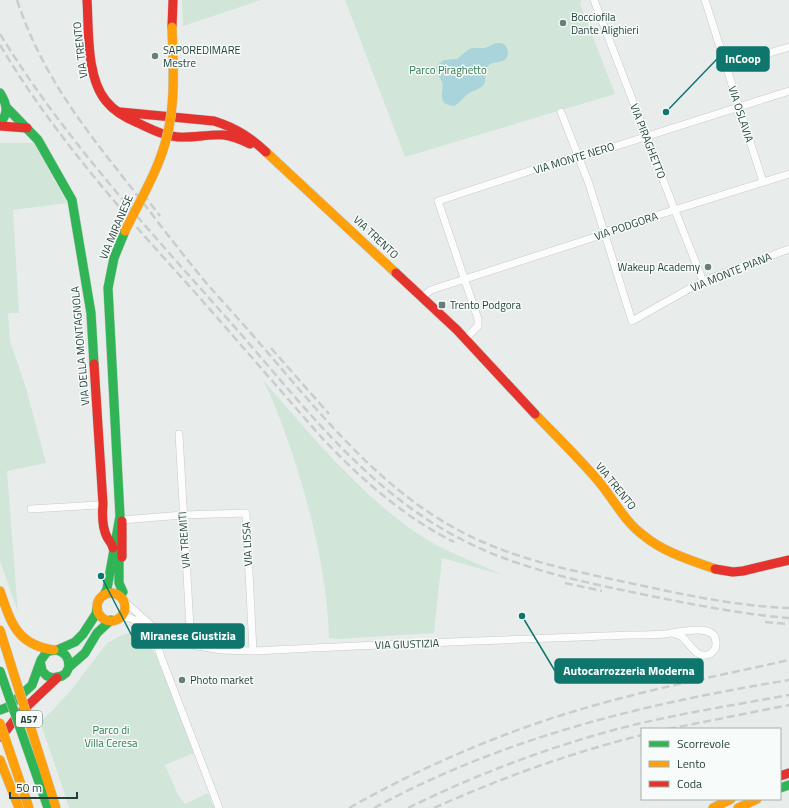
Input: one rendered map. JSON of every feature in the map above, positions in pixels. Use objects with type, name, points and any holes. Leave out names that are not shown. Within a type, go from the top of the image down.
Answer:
[{"type":"main road","name":"VIA TRENTO","points":[[87,0],[91,56],[95,80],[102,96],[110,106],[134,121],[158,132],[177,137],[224,135],[237,138],[269,154]]},
{"type":"main road","name":"VIA MIRANESE","points":[[123,597],[123,533],[120,519],[108,288],[114,258],[160,157],[166,142],[170,125],[173,96],[173,0]]},
{"type":"main road","name":"VIA DELLA MONTAGNOLA","points":[[0,93],[12,116],[27,128],[38,140],[72,200],[91,313],[103,504]]},
{"type":"main road","points":[[7,108],[5,117],[0,125],[27,128]]},
{"type":"main road","name":"VIA TRENTO","points":[[120,112],[214,122],[228,125],[252,138],[465,338],[599,482],[632,526],[646,538],[655,544],[686,558],[709,567],[732,572],[743,571],[789,560]]},
{"type":"main road","points":[[1,731],[57,678],[66,673],[69,668],[85,653],[97,633],[111,620],[120,617],[125,610],[119,583],[119,539],[117,531],[109,521],[103,504]]},
{"type":"main road","points":[[103,504],[102,520],[107,536],[113,543],[113,548]]},
{"type":"main road","name":"VIA MIRANESE","points":[[104,595],[107,589],[113,548],[120,519]]},
{"type":"main road","points":[[109,521],[114,524],[120,519]]},
{"type":"main road","points":[[0,591],[10,620],[21,636],[32,645],[39,648],[55,650],[66,655],[69,661],[69,668]]},
{"type":"main road","points":[[0,710],[8,707],[32,685],[41,665],[41,660],[46,653],[79,639],[96,614],[99,599],[108,593],[115,593],[123,597]]},
{"type":"main road","points":[[97,608],[103,618],[111,620]]},
{"type":"main road","name":"A57","points":[[0,630],[26,708],[56,808]]},
{"type":"main road","points":[[41,665],[44,674],[50,678],[57,678]]},
{"type":"main road","name":"A57","points":[[0,671],[48,808]]},
{"type":"main road","points":[[0,718],[4,725],[1,731]]},
{"type":"main road","name":"A57","points":[[1,731],[29,808]]},
{"type":"main road","points":[[0,760],[19,808]]},
{"type":"main road","points":[[713,808],[729,800]]},
{"type":"main road","points":[[738,808],[755,800]]},
{"type":"street","name":"VIA PIRAGHETTO","points":[[594,0],[674,210],[703,281]]},
{"type":"street","name":"VIA OSLAVIA","points":[[705,0],[763,182]]},
{"type":"street","points":[[726,66],[789,47]]},
{"type":"street","name":"VIA MONTE NERO","points":[[464,279],[438,201],[569,158],[579,157],[789,91]]},
{"type":"street","points":[[561,112],[579,157],[604,232]]},
{"type":"street","name":"VIA PODGORA","points":[[422,297],[428,291],[596,237],[604,232],[789,174]]},
{"type":"street","name":"VIA MONTE PIANA","points":[[604,232],[632,321],[703,281],[789,248]]},
{"type":"street","points":[[464,279],[478,319],[478,326],[465,338]]},
{"type":"street","name":"VIA TREMITI","points":[[179,434],[191,645]]},
{"type":"street","points":[[31,510],[103,504]]},
{"type":"street","name":"VIA LISSA","points":[[120,519],[246,513],[253,651]]},
{"type":"street","name":"VIA GIUSTIZIA","points":[[123,597],[153,628]]},
{"type":"street","name":"VIA GIUSTIZIA","points":[[120,617],[130,618],[191,645],[221,650],[253,651],[669,633],[683,630],[707,631],[715,636],[716,646],[714,651],[709,654],[700,654],[692,649],[681,636],[669,633]]},
{"type":"street","points":[[160,632],[157,643],[161,657],[219,808]]},
{"type":"green space","points":[[182,0],[261,0],[183,26]]},
{"type":"green space","name":"Parco Piraghetto","points":[[345,0],[581,0],[580,4],[615,94],[405,157]]},
{"type":"green space","points":[[0,143],[34,143],[67,203],[13,210],[19,313],[8,313],[10,341],[26,388],[46,463],[7,471],[18,612],[0,561]]},
{"type":"green space","points":[[263,380],[336,462],[396,518],[438,546],[503,575],[442,558],[434,633],[338,639],[329,638],[328,615],[322,570],[313,525],[291,449]]},
{"type":"green space","name":"Parco di Villa Ceresa","points":[[129,633],[137,633],[144,636],[157,657],[194,753],[165,765],[178,795],[185,804],[208,793],[214,808],[69,808],[40,722],[72,689],[107,643]]},
{"type":"water","points":[[496,43],[502,43],[505,45],[508,54],[505,60],[490,64],[488,66],[485,82],[478,89],[468,94],[454,106],[445,103],[442,97],[442,82],[436,70],[437,65],[444,60],[457,59],[472,48],[485,48]]},
{"type":"railway","points":[[17,0],[38,52],[65,98],[96,142],[178,248],[208,285],[321,414],[372,467],[399,491],[460,531],[502,550],[545,564],[692,596],[750,605],[789,608]]},
{"type":"railway","points":[[0,34],[52,111],[110,184],[308,412],[334,440],[390,493],[422,516],[455,536],[477,547],[522,565],[593,584],[641,594],[733,611],[789,618]]},
{"type":"railway","points":[[0,45],[43,110],[90,172],[323,439],[353,469],[384,496],[418,521],[454,542]]},
{"type":"railway","points":[[143,194],[160,216]]},
{"type":"railway","points":[[271,348],[329,414]]},
{"type":"railway","points":[[565,583],[602,591]]},
{"type":"railway","points":[[765,622],[789,624]]},
{"type":"railway","points":[[349,808],[441,761],[537,723],[626,697],[789,660]]},
{"type":"railway","points":[[374,808],[423,783],[474,761],[576,726],[681,700],[789,680]]},
{"type":"railway","points":[[408,808],[482,775],[533,755],[584,738],[654,720],[789,695]]},
{"type":"railway","points":[[673,728],[789,705]]},
{"type":"railway","points":[[434,808],[485,786],[536,767],[641,735]]},
{"type":"traffic: fast","points":[[0,93],[6,108],[5,116],[0,123]]},
{"type":"traffic: fast","points":[[7,108],[38,140],[72,200],[91,313],[94,364]]},
{"type":"traffic: fast","points":[[104,595],[107,589],[120,516],[108,288],[114,258],[125,231]]},
{"type":"traffic: fast","points":[[119,549],[119,583],[123,592]]},
{"type":"traffic: fast","points":[[0,710],[8,707],[32,685],[41,660],[46,653],[75,642],[83,634],[96,614],[97,608]]},
{"type":"traffic: fast","points":[[41,665],[42,671],[47,676],[53,678],[62,676],[66,673],[69,667],[85,653],[97,633],[111,620]]},
{"type":"traffic: fast","points":[[57,650],[66,656],[69,667]]},
{"type":"traffic: fast","points":[[0,671],[48,808]]},
{"type":"traffic: fast","points":[[781,788],[789,785]]},
{"type":"traffic: slow","points":[[125,231],[149,185],[164,149],[170,123],[173,96],[172,27]]},
{"type":"traffic: slow","points":[[266,152],[396,273]]},
{"type":"traffic: slow","points":[[535,414],[592,474],[625,517],[637,530],[651,541],[668,551],[715,569]]},
{"type":"traffic: slow","points":[[0,591],[8,613],[17,631],[32,643],[54,650]]},
{"type":"traffic: slow","points":[[111,593],[121,597],[125,607],[121,617],[111,621],[101,617],[97,607],[101,597],[111,593]]},
{"type":"traffic: slow","points":[[0,630],[56,808]]},
{"type":"traffic: slow","points":[[0,723],[29,808]]},
{"type":"traffic: slow","points":[[0,760],[19,808]]},
{"type":"traffic: slow","points":[[713,808],[729,800]]},
{"type":"traffic: slow","points":[[738,808],[755,800]]},
{"type":"traffic: jam","points":[[87,0],[90,52],[95,79],[106,101],[113,108],[129,119],[168,135],[178,137],[224,135],[237,138],[250,144]]},
{"type":"traffic: jam","points":[[172,27],[173,0]]},
{"type":"traffic: jam","points":[[120,112],[214,121],[242,134],[266,152]]},
{"type":"traffic: jam","points":[[0,126],[27,128]]},
{"type":"traffic: jam","points":[[396,273],[457,330],[535,414]]},
{"type":"traffic: jam","points":[[94,364],[103,504],[102,512],[105,533],[113,548]]},
{"type":"traffic: jam","points":[[122,521],[122,557]]},
{"type":"traffic: jam","points":[[715,569],[733,572],[743,571],[789,560]]},
{"type":"traffic: jam","points":[[1,737],[20,713],[57,678]]},
{"type":"traffic: jam","points":[[781,776],[789,773]]},
{"type":"place","name":"Bocciofila Dante Alighieri","points":[[563,23]]},
{"type":"place","name":"SAPOREDIMARE Mestre","points":[[155,56]]},
{"type":"place","name":"InCoop","points":[[666,112]]},
{"type":"place","name":"Wakeup Academy","points":[[708,267]]},
{"type":"place","name":"Trento Podgora","points":[[442,305]]},
{"type":"place","name":"Miranese Giustizia","points":[[101,576]]},
{"type":"place","name":"Autocarrozzeria Moderna","points":[[522,616]]},
{"type":"place","name":"Photo market","points":[[182,680]]}]
